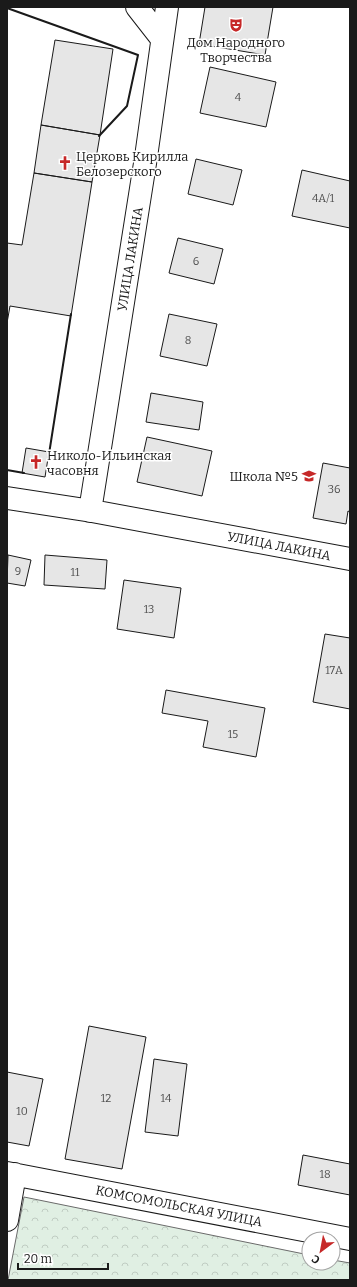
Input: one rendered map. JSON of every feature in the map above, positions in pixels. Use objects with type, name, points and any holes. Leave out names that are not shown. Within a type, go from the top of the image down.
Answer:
[{"type":"street","points":[[137,7],[162,39]]},
{"type":"street","name":"УЛИЦА ЛАКИНА","points":[[90,511],[145,165],[167,7]]},
{"type":"street","name":"УЛИЦА ЛАКИНА","points":[[7,498],[90,511],[350,559]]},
{"type":"street","points":[[7,1220],[11,1174]]},
{"type":"street","name":"КОМСОМОЛЬСКАЯ УЛИЦА","points":[[11,1174],[350,1239]]},
{"type":"green space","points":[[24,1197],[301,1253],[301,1271],[341,1271],[341,1261],[350,1263],[350,1280],[8,1280]]},
{"type":"building","name":"Дом Народного Творчества","points":[[205,7],[273,7],[265,55],[199,44]]},
{"type":"building","points":[[55,40],[113,49],[100,135],[41,125]]},
{"type":"building","points":[[210,67],[276,82],[266,127],[200,113]]},
{"type":"building","name":"Церковь Кирилла Белозерского","points":[[41,125],[100,135],[92,182],[34,173]]},
{"type":"building","points":[[196,159],[242,170],[233,205],[188,194]]},
{"type":"building","points":[[302,170],[350,181],[350,228],[292,216]]},
{"type":"building","points":[[34,173],[92,182],[71,316],[10,306],[7,323],[7,243],[22,245]]},
{"type":"building","points":[[178,238],[223,249],[214,284],[169,273]]},
{"type":"building","points":[[169,314],[217,324],[207,366],[160,356]]},
{"type":"building","points":[[151,393],[203,402],[199,430],[146,422]]},
{"type":"building","points":[[147,437],[212,451],[202,496],[137,482]]},
{"type":"building","name":"Николо-Ильинская часовня","points":[[26,448],[49,452],[45,477],[22,473]]},
{"type":"building","points":[[323,463],[350,468],[350,512],[348,511],[346,524],[313,518]]},
{"type":"building","points":[[8,555],[31,560],[25,586],[7,583]]},
{"type":"building","points":[[45,555],[107,560],[105,589],[44,585]]},
{"type":"building","points":[[124,580],[181,588],[174,638],[117,629]]},
{"type":"building","points":[[325,634],[350,638],[350,709],[313,702]]},
{"type":"building","points":[[166,690],[265,708],[256,757],[203,747],[208,721],[162,713]]},
{"type":"building","points":[[89,1026],[146,1037],[122,1169],[65,1159]]},
{"type":"building","points":[[154,1059],[187,1064],[178,1136],[145,1132]]},
{"type":"building","points":[[7,1072],[43,1079],[29,1146],[7,1142]]},
{"type":"building","points":[[303,1155],[350,1164],[350,1195],[298,1185]]},
{"type":"wall","points":[[7,8],[138,55],[127,106],[99,136]]},
{"type":"wall","points":[[49,454],[71,314]]},
{"type":"wall","points":[[7,470],[24,473]]},
{"type":"place","name":"Дом Народного Творчества","points":[[236,25]]},
{"type":"place","name":"Церковь Кирилла Белозерского","points":[[65,163]]},
{"type":"place","name":"Николо-Ильинская часовня","points":[[36,462]]},
{"type":"place","name":"Школа №5","points":[[309,476]]}]
